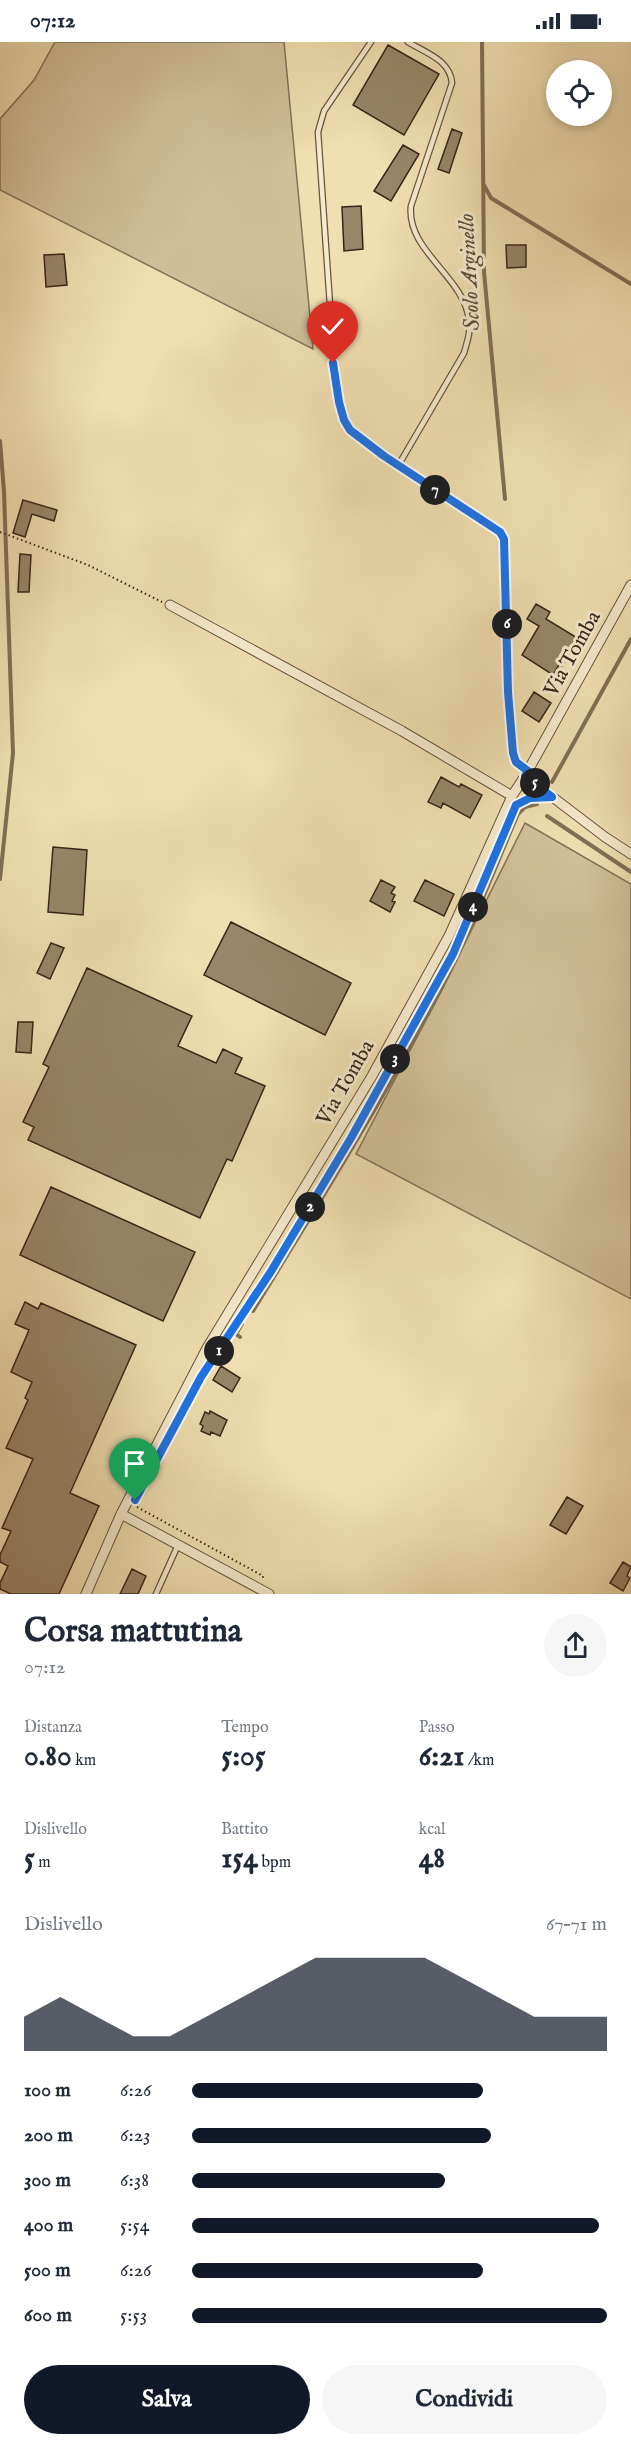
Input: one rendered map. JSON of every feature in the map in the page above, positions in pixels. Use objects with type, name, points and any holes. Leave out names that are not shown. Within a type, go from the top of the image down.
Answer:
[{"type":"street","name":"Via Tomba","points":[[86,1594],[121,1514],[202,1357],[366,1087],[449,936],[527,773],[631,585]]},
{"type":"street","points":[[170,606],[402,731],[514,800]]},
{"type":"street","points":[[527,773],[552,797],[631,854]]},
{"type":"street","points":[[121,1514],[265,1592]]},
{"type":"lane","points":[[371,42],[324,111],[318,132],[333,363],[344,420],[359,438],[500,532],[504,539],[508,692],[513,753],[516,762],[527,773]]},
{"type":"lane","points":[[398,466],[464,353],[469,327],[466,308],[458,294],[411,227],[411,206],[452,83],[451,72],[444,63],[408,42]]},
{"type":"lane","points":[[156,1594],[178,1545]]},
{"type":"path","points":[[0,532],[88,565],[170,606]]},
{"type":"path","points":[[514,800],[552,797]]},
{"type":"path","points":[[212,1361],[270,1273],[351,1138],[457,943]]},
{"type":"path","points":[[135,1500],[137,1506],[263,1576],[265,1592]]},
{"type":"shaded area","points":[[55,42],[284,42],[313,349],[0,190],[0,119],[34,80]]},
{"type":"shaded area","points":[[525,823],[631,884],[631,1299],[356,1154]]},
{"type":"building","points":[[388,45],[439,74],[404,135],[353,105]]},
{"type":"building","points":[[452,129],[462,133],[449,173],[438,169]]},
{"type":"building","points":[[403,145],[419,154],[391,201],[374,191]]},
{"type":"building","points":[[361,206],[363,249],[344,251],[342,207]]},
{"type":"building","points":[[506,245],[526,245],[526,267],[507,268]]},
{"type":"building","points":[[64,254],[67,285],[46,287],[44,255]]},
{"type":"building","points":[[23,500],[57,510],[54,521],[32,514],[25,537],[13,533]]},
{"type":"building","points":[[20,554],[31,555],[29,592],[18,592]]},
{"type":"building","points":[[536,604],[550,612],[546,619],[579,639],[562,666],[559,665],[553,675],[522,655],[539,626],[527,619]]},
{"type":"building","points":[[534,692],[551,703],[539,722],[522,711]]},
{"type":"building","points":[[441,777],[459,787],[461,784],[482,795],[470,818],[443,803],[441,808],[428,802]]},
{"type":"building","points":[[53,847],[87,850],[83,915],[48,912]]},
{"type":"building","points":[[381,880],[395,887],[391,893],[395,895],[392,901],[395,902],[390,912],[370,901]]},
{"type":"building","points":[[425,880],[454,894],[444,916],[414,901]]},
{"type":"building","points":[[231,922],[351,983],[325,1035],[204,975]]},
{"type":"building","points":[[51,943],[64,948],[50,979],[37,973]]},
{"type":"building","points":[[87,968],[192,1016],[178,1046],[216,1063],[223,1049],[242,1058],[235,1073],[265,1086],[232,1161],[227,1159],[200,1218],[28,1140],[34,1127],[23,1122],[49,1067],[43,1064]]},
{"type":"building","points":[[18,1022],[33,1022],[31,1053],[16,1052]]},
{"type":"building","points":[[51,1187],[195,1252],[163,1321],[20,1255]]},
{"type":"building","points":[[25,1302],[38,1309],[41,1303],[136,1345],[70,1493],[99,1506],[59,1594],[11,1594],[0,1589],[0,1583],[8,1566],[0,1562],[0,1555],[11,1531],[2,1528],[33,1459],[6,1448],[28,1400],[25,1398],[32,1382],[11,1372],[29,1330],[15,1324]]},
{"type":"building","points":[[221,1366],[240,1378],[232,1392],[213,1380]]},
{"type":"building","points":[[210,1411],[227,1420],[220,1436],[201,1431],[203,1426],[200,1424],[205,1412],[209,1414]]},
{"type":"building","points":[[567,1497],[583,1506],[566,1534],[550,1525]]},
{"type":"building","points":[[623,1562],[631,1567],[627,1576],[630,1578],[623,1591],[610,1583]]},
{"type":"building","points":[[132,1569],[146,1576],[138,1594],[120,1594]]},
{"type":"waterway","name":"Scolo Arginello","points":[[482,42],[484,272],[505,499]]},
{"type":"waterway","points":[[484,185],[491,198],[631,284]]},
{"type":"waterway","points":[[0,441],[4,492],[13,753],[0,879]]},
{"type":"waterway","points":[[552,782],[631,639]]},
{"type":"waterway","points":[[253,1311],[350,1152],[441,989],[462,946],[518,814],[525,807],[537,804]]},
{"type":"waterway","points":[[547,816],[631,872]]},
{"type":"waterway","points":[[240,1337],[236,1334],[242,1324]]},
{"type":"route","points":[[135,1500],[201,1377],[270,1273],[351,1138],[453,954],[516,805],[530,798],[552,797],[525,776],[528,771],[516,762],[513,753],[508,692],[504,539],[500,532],[384,456],[350,430],[344,420],[339,402],[333,363]]}]
